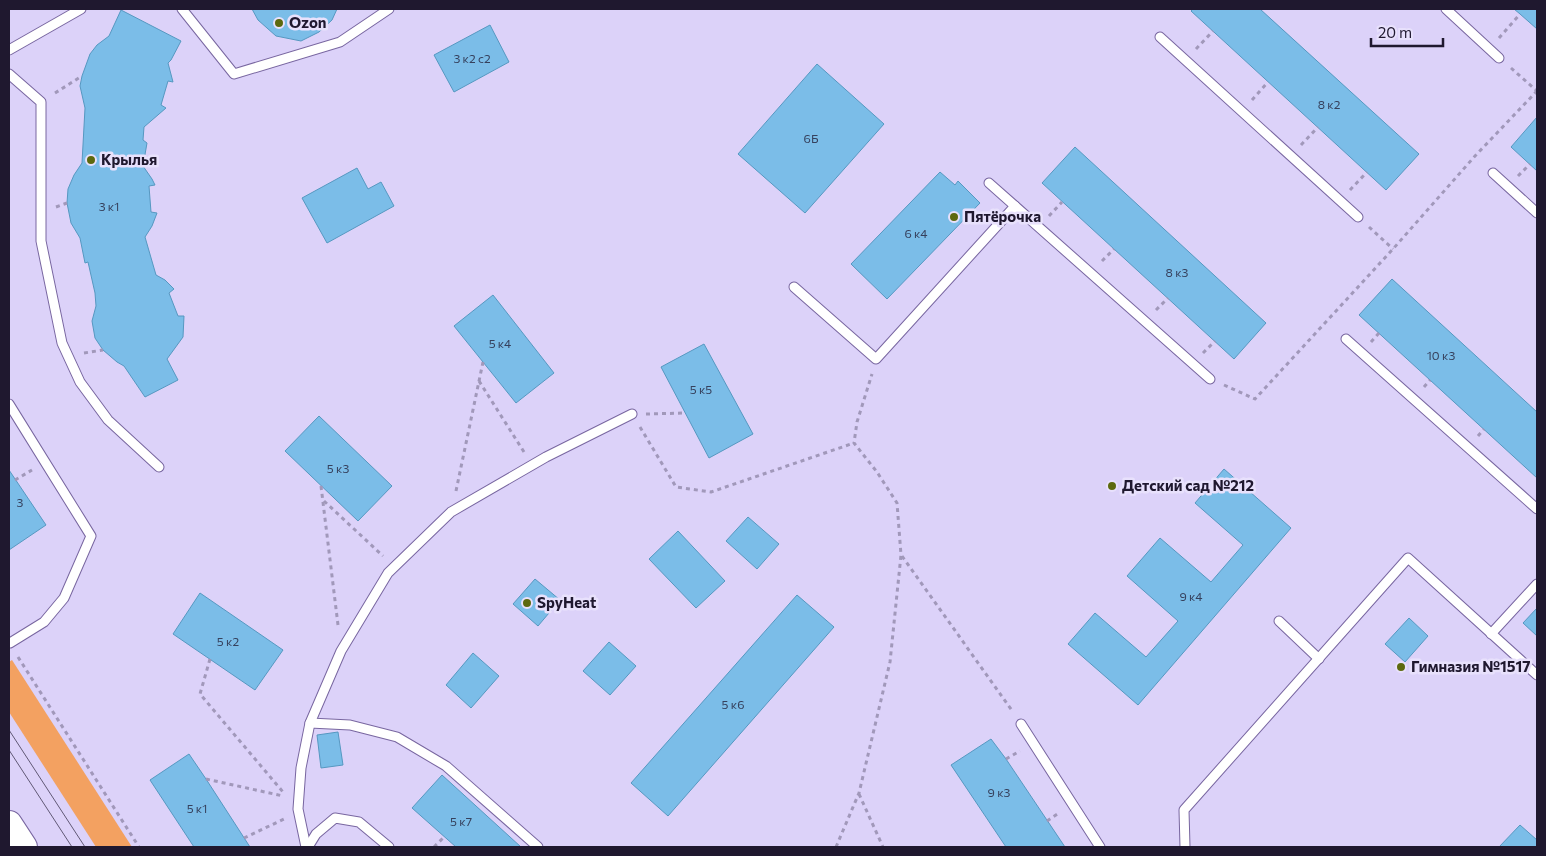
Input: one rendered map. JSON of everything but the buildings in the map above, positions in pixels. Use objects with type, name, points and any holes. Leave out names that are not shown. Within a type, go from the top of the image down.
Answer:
[{"type":"street","points":[[9,824],[24,847]]},
{"type":"lane","points":[[9,50],[81,9]]},
{"type":"lane","points":[[182,9],[234,74],[340,42],[389,9]]},
{"type":"lane","points":[[1446,9],[1499,58]]},
{"type":"lane","points":[[1160,37],[1358,217]]},
{"type":"lane","points":[[9,74],[41,102],[41,241],[62,343],[80,382],[108,420],[159,467]]},
{"type":"lane","points":[[1493,173],[1537,213]]},
{"type":"lane","points":[[989,183],[1210,379]]},
{"type":"lane","points":[[794,287],[876,359],[1015,206]]},
{"type":"lane","points":[[1346,339],[1537,509]]},
{"type":"lane","points":[[9,404],[91,536],[64,598],[44,622],[9,643]]},
{"type":"lane","points":[[307,847],[299,813],[301,768],[310,724],[341,650],[388,573],[451,512],[546,457],[632,414]]},
{"type":"lane","points":[[1185,847],[1184,810],[1408,558],[1537,675]]},
{"type":"lane","points":[[1491,634],[1537,584]]},
{"type":"lane","points":[[1279,621],[1319,659]]},
{"type":"lane","points":[[310,724],[350,725],[397,737],[446,766],[538,847]]},
{"type":"lane","points":[[1021,724],[1100,847]]},
{"type":"lane","points":[[307,847],[316,834],[335,818],[360,822],[388,847]]},
{"type":"path","points":[[1489,49],[1520,14]]},
{"type":"path","points":[[1185,60],[1212,31]]},
{"type":"path","points":[[1210,379],[1255,399],[1393,249],[1475,156],[1537,91],[1499,58]]},
{"type":"path","points":[[41,102],[82,76]]},
{"type":"path","points":[[1241,111],[1268,82]]},
{"type":"path","points":[[1291,156],[1318,127]]},
{"type":"path","points":[[1340,201],[1367,172]]},
{"type":"path","points":[[1358,217],[1393,249]]},
{"type":"path","points":[[836,847],[859,793],[890,662],[901,555],[898,503],[854,443],[857,422],[876,359]]},
{"type":"path","points":[[451,512],[483,362]]},
{"type":"path","points":[[479,381],[532,465]]},
{"type":"path","points":[[685,413],[632,414],[676,487],[711,492],[854,443]]},
{"type":"path","points":[[321,486],[341,650]]},
{"type":"path","points":[[323,500],[395,567]]},
{"type":"path","points":[[901,555],[1021,724]]},
{"type":"path","points":[[9,643],[139,847]]},
{"type":"path","points":[[206,779],[288,797],[200,694],[210,659]]},
{"type":"path","points":[[859,793],[883,847]]},
{"type":"path","points":[[244,838],[299,813]]},
{"type":"path","points":[[434,847],[444,837]]},
{"type":"shaded area","points":[[12,660],[132,847],[96,847],[9,712],[9,662]]},
{"type":"tram line","points":[[9,730],[85,847]]},
{"type":"tram line","points":[[9,750],[72,847]]},
{"type":"place","name":"Ozon","points":[[279,23]]},
{"type":"place","name":"Крылья","points":[[91,160]]},
{"type":"place","name":"Пятёрочка","points":[[954,217]]},
{"type":"place","name":"Детский сад №212","points":[[1112,486]]},
{"type":"place","name":"SpyHeat","points":[[527,603]]},
{"type":"place","name":"Гимназия №1517","points":[[1401,667]]}]
